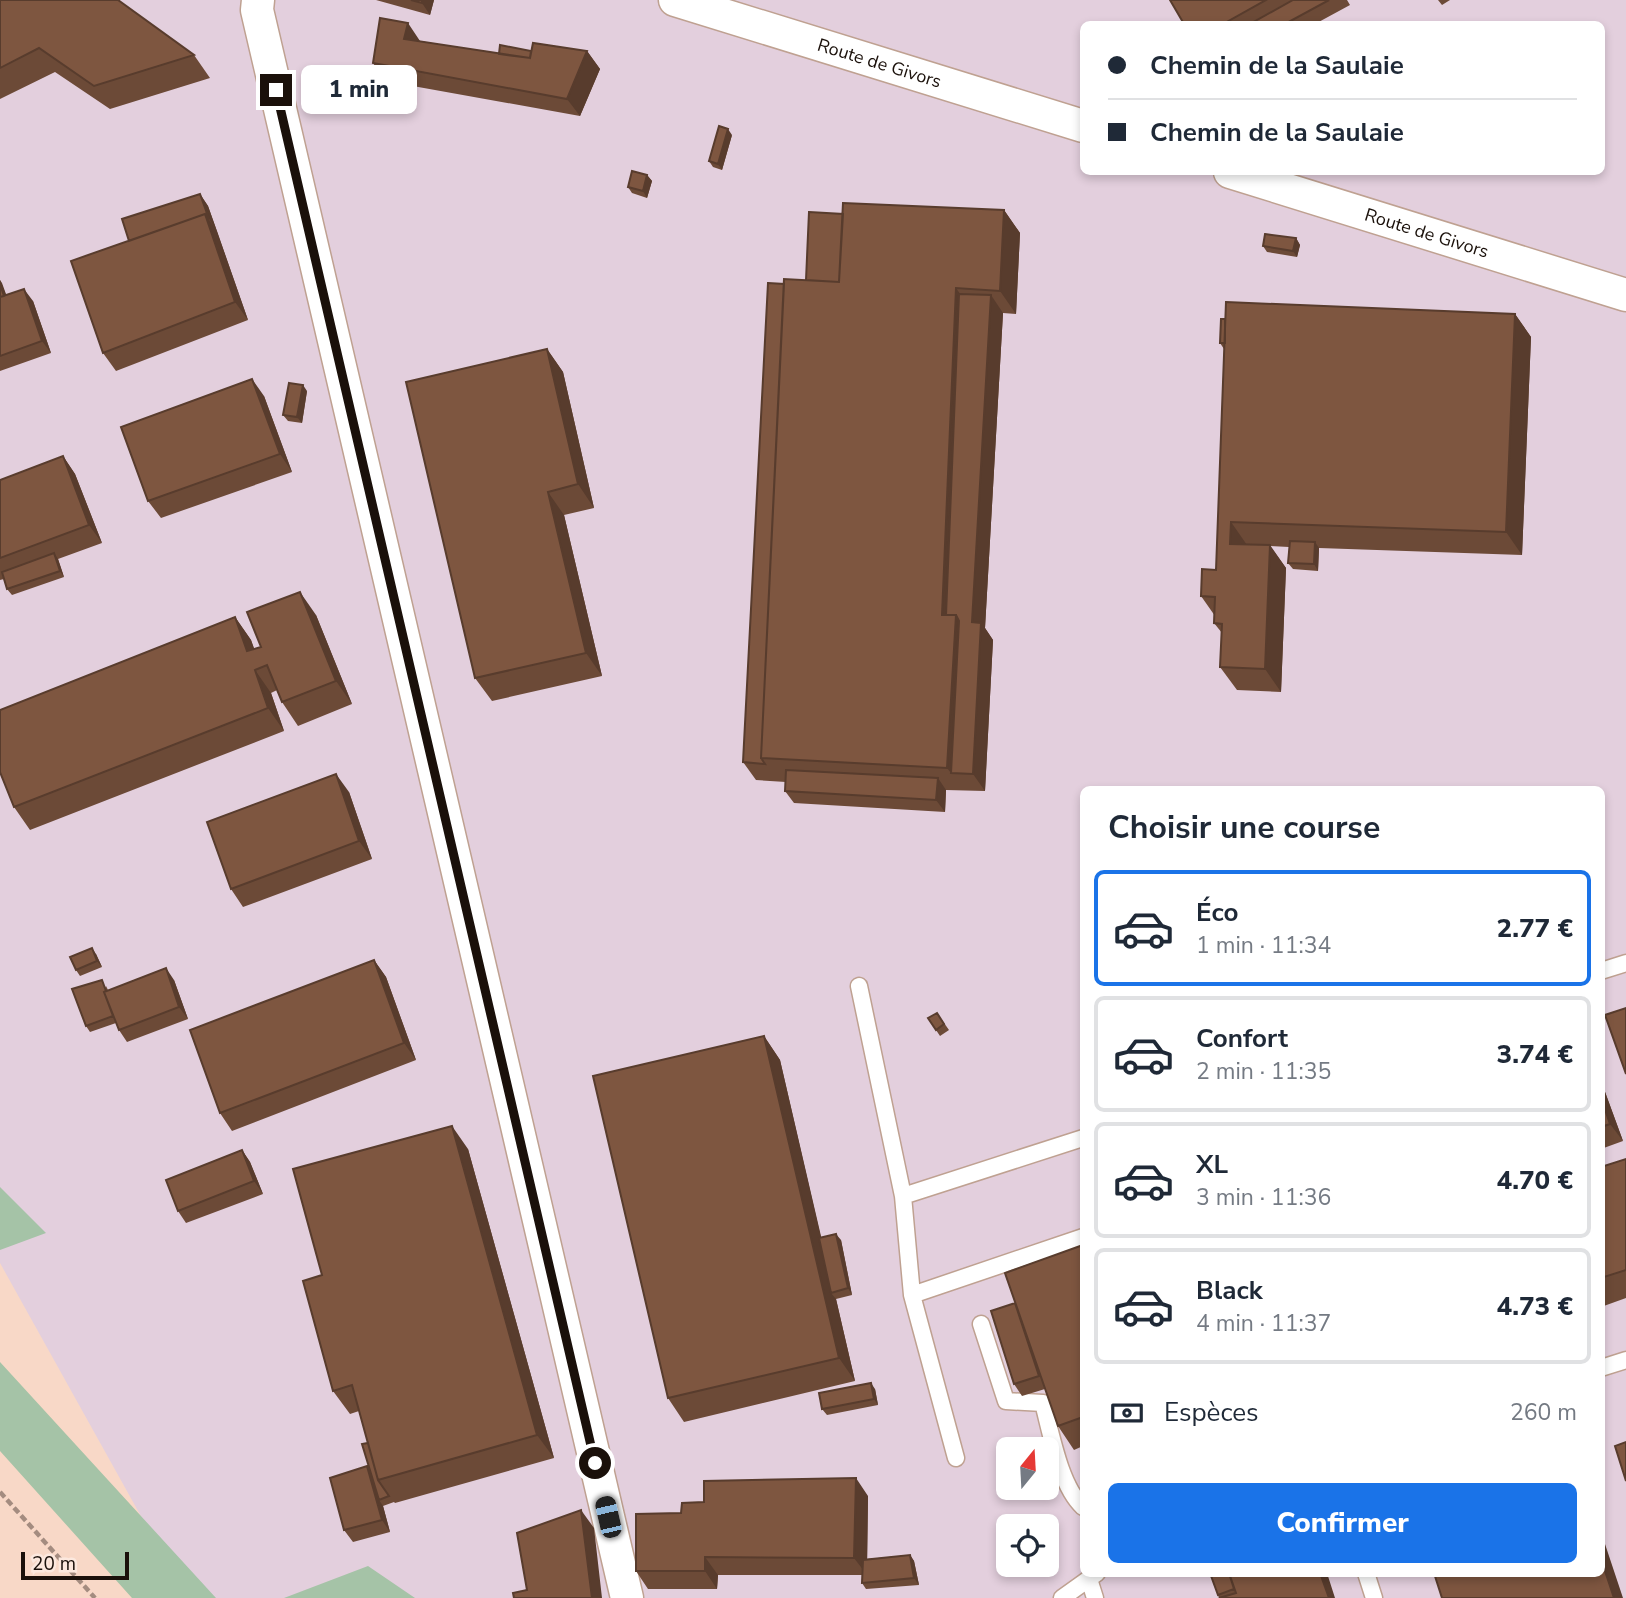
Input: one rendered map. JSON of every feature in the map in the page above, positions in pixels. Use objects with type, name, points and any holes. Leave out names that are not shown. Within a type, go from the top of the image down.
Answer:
[{"type":"street","points":[[258,0],[257,10],[627,1598]]},
{"type":"street","name":"Route de Givors","points":[[675,0],[1080,125]]},
{"type":"street","name":"Route de Givors","points":[[1240,175],[1626,295]]},
{"type":"lane","points":[[1605,970],[1626,963]]},
{"type":"lane","points":[[859,986],[903,1196],[912,1295],[956,1458]]},
{"type":"lane","points":[[903,1196],[1080,1139]]},
{"type":"lane","points":[[912,1295],[1080,1238]]},
{"type":"lane","points":[[981,1324],[1006,1401],[1044,1403],[1059,1460],[1080,1504]]},
{"type":"lane","points":[[1605,1367],[1626,1360]]},
{"type":"lane","points":[[1062,1598],[1092,1577]]},
{"type":"lane","points":[[1093,1577],[1095,1598]]},
{"type":"lane","points":[[1367,1577],[1374,1598]]},
{"type":"path","points":[[0,1492],[95,1598]]},
{"type":"shaded area","points":[[0,0],[1626,0],[1626,1598],[195,1598],[167,1563],[0,1263]]},
{"type":"green space","points":[[0,1187],[46,1233],[0,1250]]},
{"type":"green space","points":[[0,1362],[216,1598],[132,1598],[0,1451]]},
{"type":"green space","points":[[368,1566],[415,1598],[284,1598]]},
{"type":"building","points":[[0,0],[118,0],[194,55],[94,86],[39,48],[0,68]]},
{"type":"building","points":[[1170,0],[1266,0],[1228,21],[1182,21]]},
{"type":"building","points":[[1293,0],[1329,0],[1290,21],[1255,21]]},
{"type":"building","points":[[380,18],[408,23],[404,39],[530,58],[533,43],[587,51],[567,99],[373,63]]},
{"type":"building","points":[[500,45],[531,51],[530,58],[499,54]]},
{"type":"building","points":[[719,126],[728,129],[718,164],[709,161]]},
{"type":"building","points":[[632,171],[647,175],[643,191],[628,187]]},
{"type":"building","points":[[200,194],[209,219],[205,214],[129,241],[122,219]]},
{"type":"building","points":[[843,203],[1004,210],[1000,291],[956,288],[942,615],[956,615],[947,768],[761,758],[784,279],[839,282]]},
{"type":"building","points":[[809,212],[843,214],[839,282],[806,280]]},
{"type":"building","points":[[205,214],[235,302],[103,353],[71,261]]},
{"type":"building","points":[[1265,234],[1296,238],[1293,251],[1263,246]]},
{"type":"building","points":[[768,283],[784,284],[761,758],[765,764],[743,762]]},
{"type":"building","points":[[24,289],[42,341],[0,356],[0,297]]},
{"type":"building","points":[[959,294],[991,295],[972,622],[981,623],[973,774],[951,773],[959,621],[956,615],[946,615]]},
{"type":"building","points":[[1226,302],[1515,314],[1506,532],[1231,522],[1230,544],[1270,545],[1265,669],[1220,667],[1222,624],[1214,623],[1215,597],[1201,596],[1202,569],[1216,570]]},
{"type":"building","points":[[1221,319],[1225,319],[1225,343],[1220,343]]},
{"type":"building","points":[[547,349],[578,484],[548,492],[586,653],[475,678],[406,382]]},
{"type":"building","points":[[252,379],[280,454],[148,501],[121,427]]},
{"type":"building","points":[[289,383],[303,385],[297,417],[283,415]]},
{"type":"building","points":[[63,456],[89,525],[0,558],[0,480]]},
{"type":"building","points":[[1290,541],[1315,542],[1314,564],[1288,563]]},
{"type":"building","points":[[54,553],[60,571],[7,589],[2,572]]},
{"type":"building","points":[[300,592],[336,681],[282,702],[267,665],[255,670],[268,708],[14,807],[0,772],[0,710],[235,617],[247,651],[261,647],[247,612]]},
{"type":"building","points":[[786,770],[938,778],[936,800],[785,791]]},
{"type":"building","points":[[336,774],[359,841],[231,889],[207,822]]},
{"type":"building","points":[[92,948],[97,961],[76,970],[70,957]]},
{"type":"building","points":[[374,960],[404,1043],[220,1113],[190,1030]]},
{"type":"building","points":[[166,968],[179,1007],[119,1030],[104,992]]},
{"type":"building","points":[[102,980],[113,1016],[86,1026],[72,989]]},
{"type":"building","points":[[1626,1008],[1626,1074],[1605,1015]]},
{"type":"building","points":[[937,1013],[944,1024],[936,1030],[928,1018]]},
{"type":"building","points":[[764,1036],[839,1358],[668,1398],[593,1076]]},
{"type":"building","points":[[1605,1110],[1610,1124],[1605,1126]]},
{"type":"building","points":[[452,1126],[537,1435],[378,1480],[352,1385],[333,1391],[303,1281],[322,1275],[293,1169]]},
{"type":"building","points":[[242,1150],[254,1181],[178,1211],[166,1180]]},
{"type":"building","points":[[1626,1159],[1626,1270],[1605,1277],[1605,1166]]},
{"type":"building","points":[[836,1234],[848,1288],[831,1293],[819,1238]]},
{"type":"building","points":[[1080,1246],[1080,1418],[1058,1426],[1005,1273]]},
{"type":"building","points":[[1015,1303],[1039,1376],[1014,1384],[991,1311]]},
{"type":"building","points":[[871,1383],[874,1399],[822,1409],[819,1393]]},
{"type":"building","points":[[1626,1442],[1626,1481],[1615,1446]]},
{"type":"building","points":[[368,1443],[378,1480],[389,1496],[379,1500],[362,1444]]},
{"type":"building","points":[[367,1466],[382,1520],[344,1530],[330,1478]]},
{"type":"building","points":[[856,1478],[854,1558],[705,1557],[705,1571],[636,1571],[636,1514],[681,1513],[682,1503],[704,1502],[704,1481]]},
{"type":"building","points":[[581,1510],[592,1598],[514,1598],[513,1593],[527,1590],[517,1533]]},
{"type":"building","points":[[910,1555],[914,1578],[862,1583],[863,1560]]},
{"type":"building","points":[[1605,1571],[1614,1598],[1442,1598],[1435,1577],[1605,1577]]},
{"type":"building","points":[[1211,1577],[1230,1577],[1234,1589],[1218,1595]]},
{"type":"building","points":[[1230,1577],[1321,1577],[1329,1598],[1219,1598],[1236,1593]]},
{"type":"route","points":[[276,90],[595,1463]]}]
